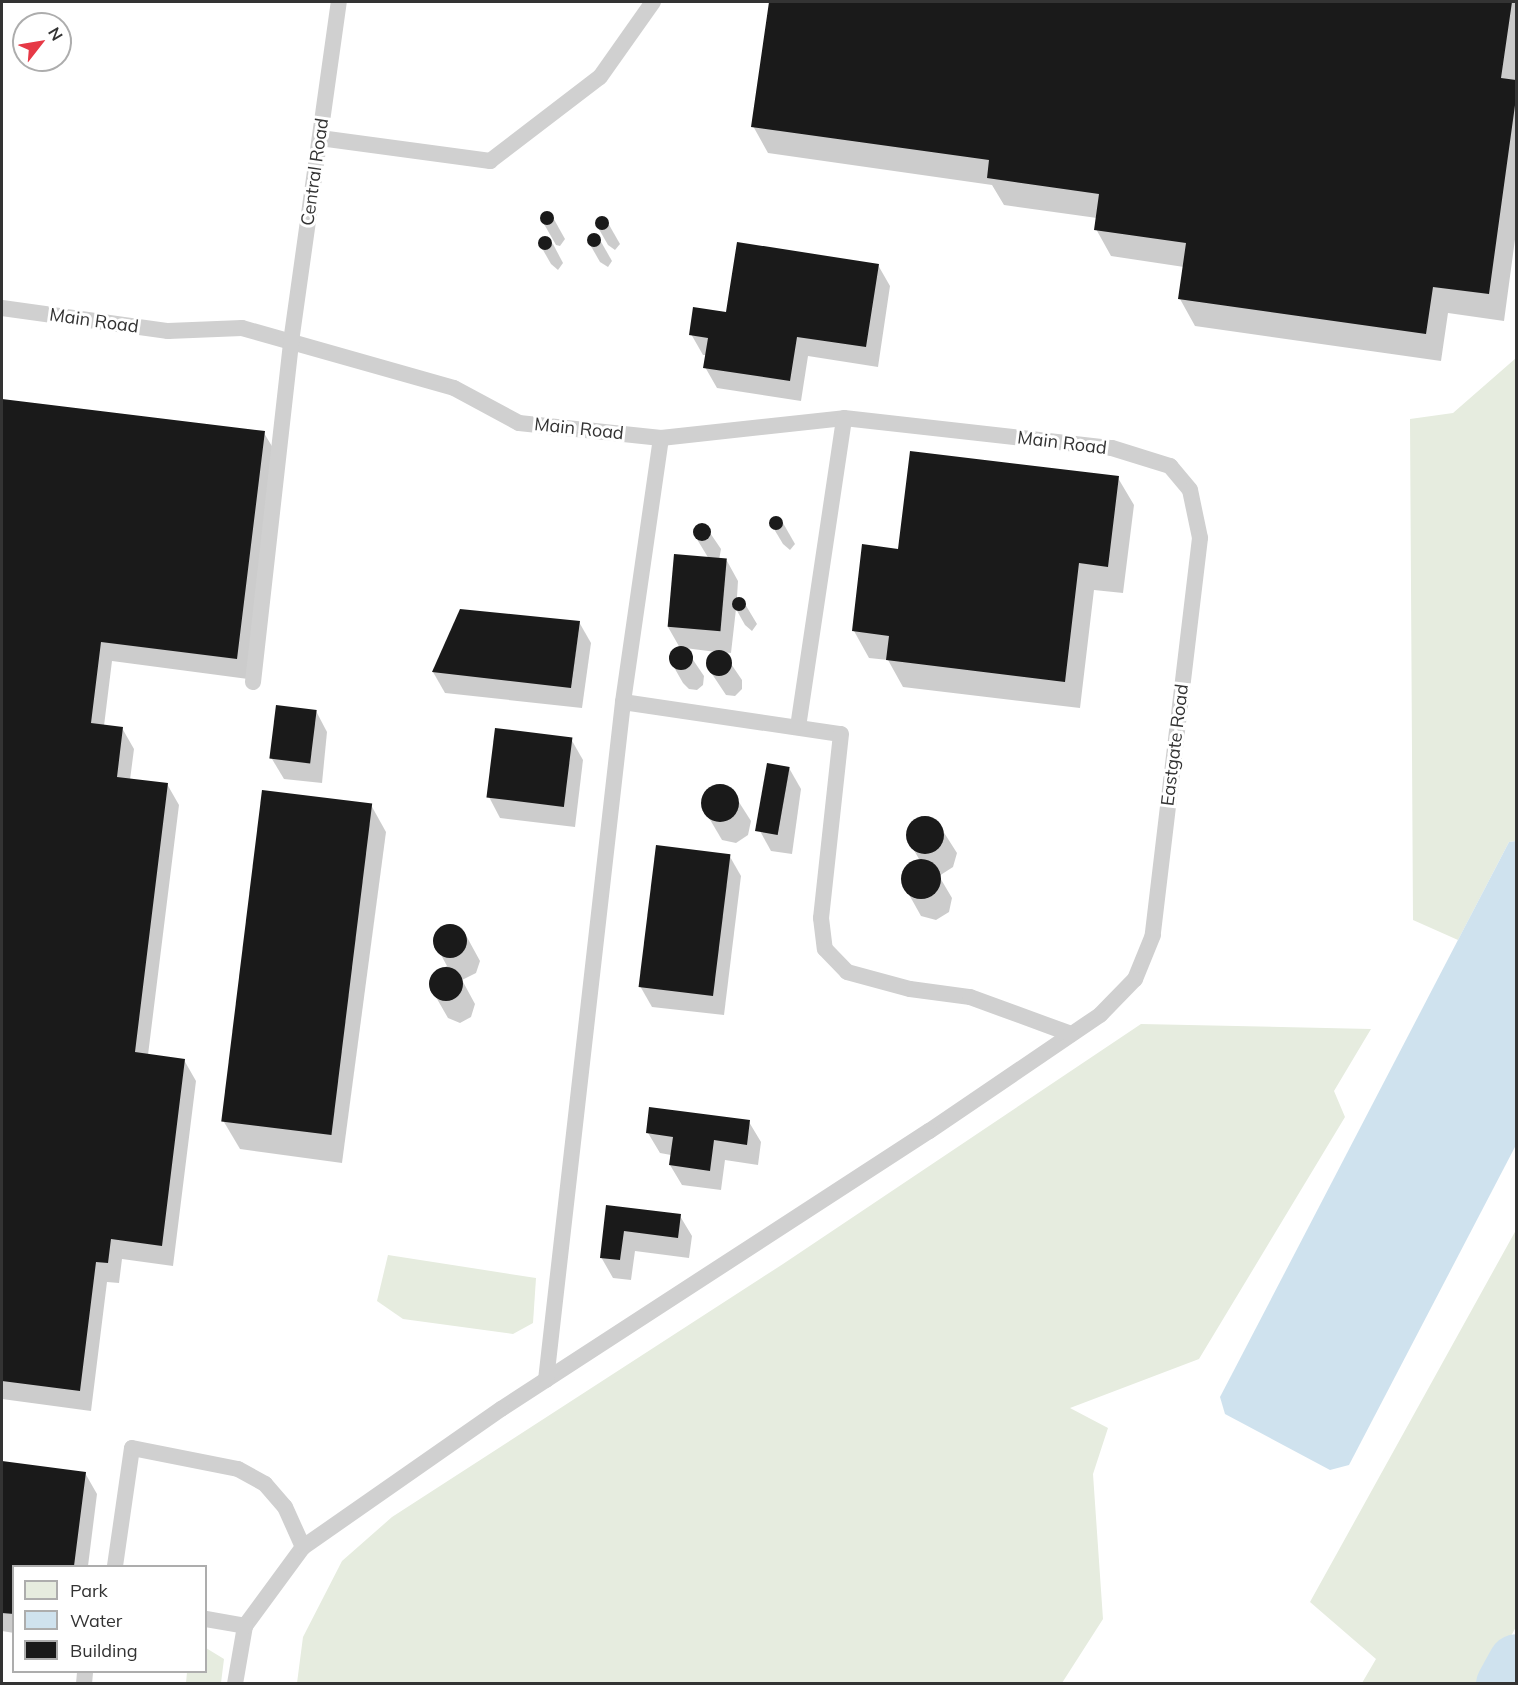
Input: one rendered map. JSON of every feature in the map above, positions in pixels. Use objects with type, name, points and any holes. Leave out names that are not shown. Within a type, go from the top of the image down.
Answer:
[{"type":"lane","name":"Central Road","points":[[252,682],[291,342],[339,2]]},
{"type":"lane","points":[[320,138],[490,161],[600,77],[653,2]]},
{"type":"lane","name":"Main Road","points":[[2,308],[168,331],[242,328],[454,388],[519,423],[661,438],[844,418],[1112,448],[1170,466]]},
{"type":"lane","points":[[798,727],[844,418]]},
{"type":"lane","points":[[546,1380],[623,702],[661,438]]},
{"type":"lane","name":"Eastgate Road","points":[[245,1626],[303,1547],[546,1380],[919,1137],[1100,1015],[1135,979],[1153,935],[1200,538],[1190,490],[1170,466]]},
{"type":"lane","points":[[623,702],[842,734],[821,918],[825,949],[847,972],[910,989],[970,997],[1071,1034]]},
{"type":"lane","points":[[115,1565],[132,1448],[238,1469],[265,1484],[285,1507],[303,1547]]},
{"type":"lane","points":[[207,1619],[245,1626],[235,1683]]},
{"type":"green space","points":[[1516,358],[1516,841],[1509,842],[1458,940],[1413,920],[1410,419],[1453,413]]},
{"type":"green space","points":[[1141,1024],[1371,1029],[1334,1091],[1345,1117],[1199,1359],[1070,1408],[1108,1428],[1093,1474],[1103,1619],[1062,1683],[297,1683],[303,1637],[342,1561],[392,1517],[783,1264]]},
{"type":"green space","points":[[1516,1230],[1516,1627],[1485,1683],[1362,1683],[1376,1659],[1310,1602]]},
{"type":"green space","points":[[388,1255],[536,1278],[533,1323],[513,1334],[403,1319],[377,1301]]},
{"type":"green space","points":[[207,1649],[224,1659],[221,1683],[186,1683],[187,1673],[207,1673]]},
{"type":"water","points":[[1516,841],[1516,1145],[1349,1465],[1330,1470],[1225,1414],[1220,1397],[1509,842]]},
{"type":"building","points":[[769,2],[1512,2],[1501,78],[1516,80],[1516,98],[1489,294],[1433,287],[1426,334],[1178,299],[1186,243],[1094,230],[1099,194],[987,178],[989,160],[751,127]]},
{"type":"building","points":[[544,211],[550,211],[554,218],[550,225],[544,225],[540,221],[540,215]]},
{"type":"building","points":[[599,216],[605,216],[609,223],[605,230],[599,230],[595,226],[595,220]]},
{"type":"building","points":[[591,233],[597,233],[601,240],[597,247],[591,247],[587,243],[587,237]]},
{"type":"building","points":[[542,236],[548,236],[552,243],[548,250],[542,250],[538,246],[538,240]]},
{"type":"building","points":[[737,242],[879,264],[866,347],[797,337],[790,381],[703,368],[708,338],[689,335],[693,307],[726,312]]},
{"type":"building","points":[[2,399],[265,431],[237,659],[101,642],[91,723],[123,727],[117,777],[168,783],[135,1052],[185,1059],[162,1246],[111,1239],[108,1263],[96,1262],[80,1391],[2,1381]]},
{"type":"building","points":[[910,451],[1119,476],[1108,567],[1079,563],[1065,682],[886,660],[889,636],[852,631],[862,544],[898,549]]},
{"type":"building","points":[[773,516],[779,516],[783,523],[779,530],[773,530],[769,526],[769,520]]},
{"type":"building","points":[[702,523],[708,526],[711,532],[708,538],[702,541],[696,538],[693,532],[696,526]]},
{"type":"building","points":[[674,554],[727,559],[720,631],[668,627]]},
{"type":"building","points":[[736,597],[742,597],[746,604],[742,611],[736,611],[732,607],[732,601]]},
{"type":"building","points":[[460,609],[580,621],[571,688],[432,672]]},
{"type":"building","points":[[681,646],[689,650],[693,658],[689,666],[681,670],[673,666],[669,658],[673,650]]},
{"type":"building","points":[[719,650],[728,654],[732,663],[728,672],[719,676],[710,672],[706,663],[710,654]]},
{"type":"building","points":[[276,705],[317,710],[310,764],[269,759]]},
{"type":"building","points":[[495,728],[572,738],[564,807],[486,797]]},
{"type":"building","points":[[767,763],[790,767],[778,835],[755,831]]},
{"type":"building","points":[[720,784],[734,789],[739,803],[734,817],[720,822],[706,817],[701,803],[706,789]]},
{"type":"building","points":[[262,790],[372,804],[331,1135],[221,1122]]},
{"type":"building","points":[[925,816],[939,821],[944,835],[939,849],[925,854],[911,849],[906,835],[911,821]]},
{"type":"building","points":[[656,845],[730,854],[713,996],[639,987]]},
{"type":"building","points":[[921,859],[935,865],[941,879],[935,893],[921,899],[907,893],[901,879],[907,865]]},
{"type":"building","points":[[450,924],[462,929],[467,941],[462,953],[450,958],[438,953],[433,941],[438,929]]},
{"type":"building","points":[[446,967],[458,972],[463,984],[458,996],[446,1001],[434,996],[429,984],[434,972]]},
{"type":"building","points":[[649,1107],[750,1120],[747,1145],[714,1140],[710,1171],[669,1165],[673,1137],[646,1133]]},
{"type":"building","points":[[606,1205],[681,1214],[678,1238],[624,1231],[620,1260],[600,1258]]},
{"type":"building","points":[[2,1461],[86,1472],[74,1565],[12,1565],[12,1614],[2,1613]]},
{"type":"waterway","points":[[1504,1684],[1516,1662]]}]
